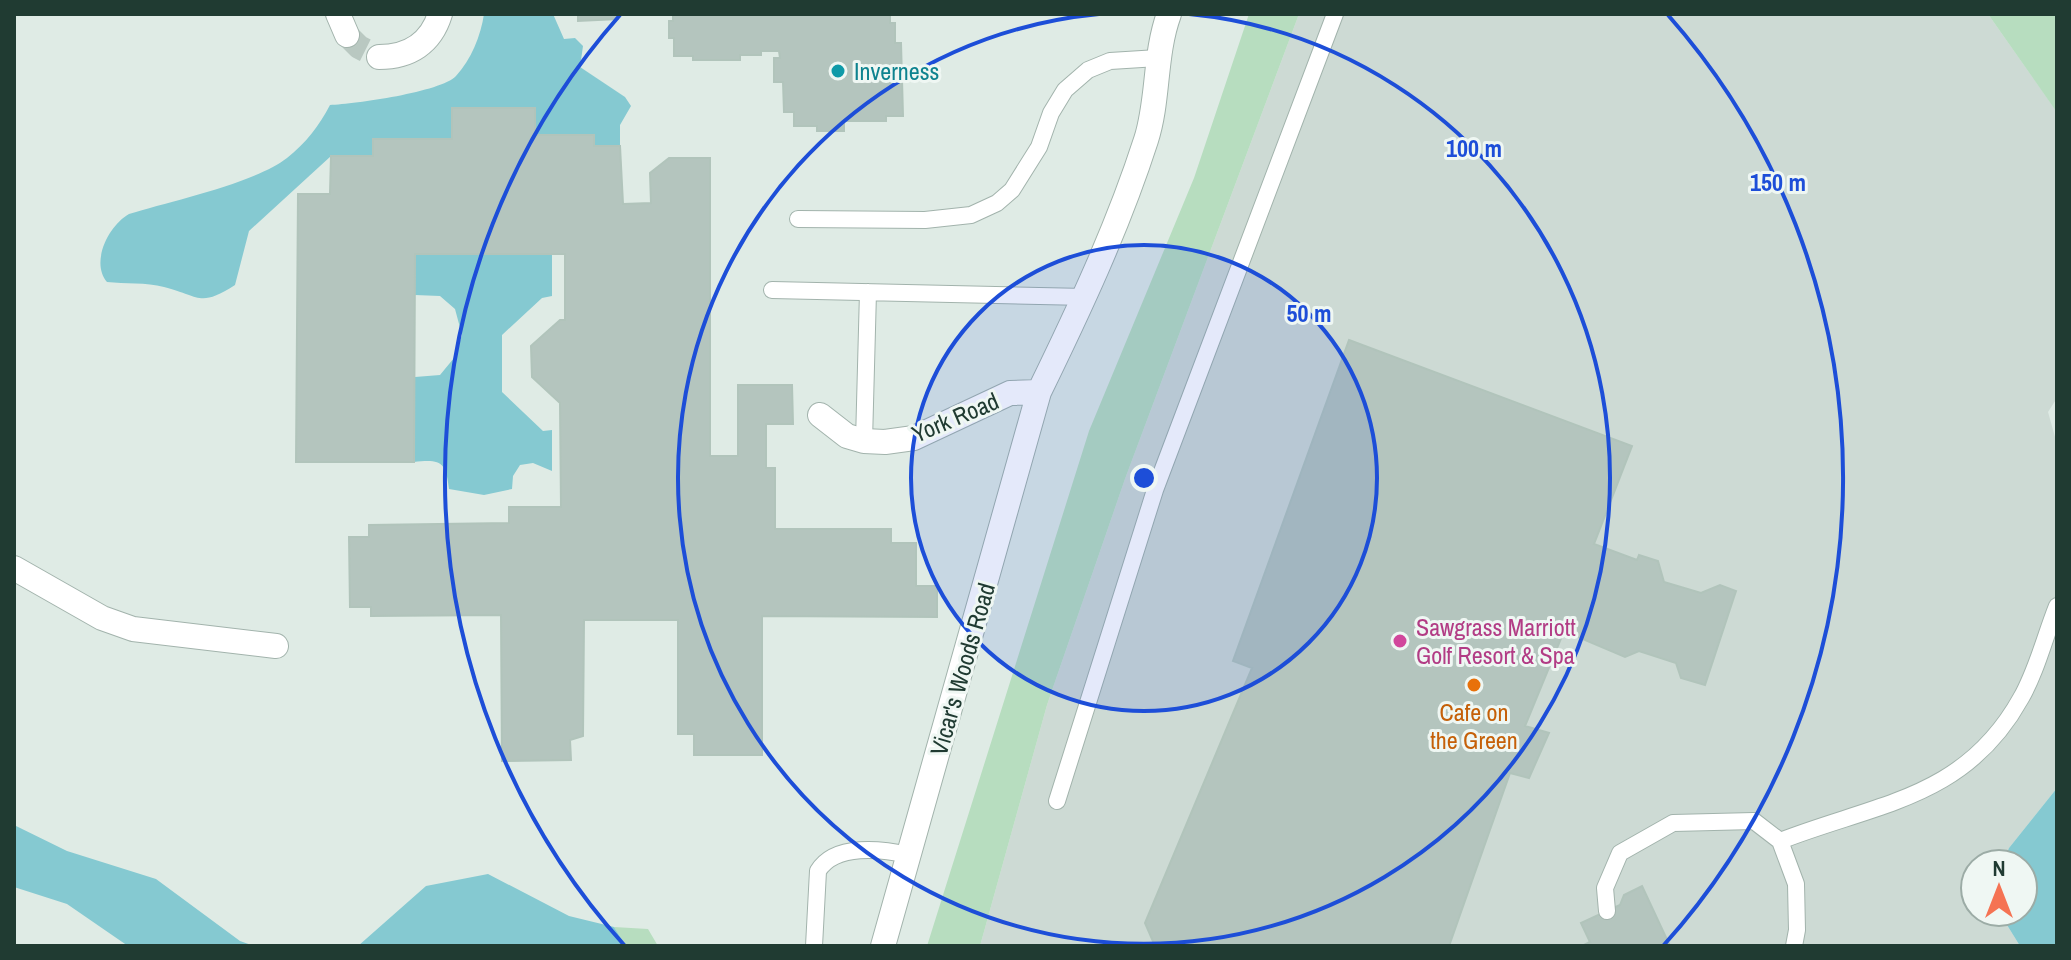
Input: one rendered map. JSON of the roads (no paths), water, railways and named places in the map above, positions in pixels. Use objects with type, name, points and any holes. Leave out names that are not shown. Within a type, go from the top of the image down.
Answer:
[{"type":"street","points":[[379,57],[408,53],[423,44],[434,31],[440,14]]},
{"type":"street","points":[[1039,392],[1086,297],[1148,136],[1158,58],[1169,14]]},
{"type":"street","name":"York Road","points":[[864,441],[914,438],[1010,393],[1039,392]]},
{"type":"street","name":"Vicar's Woods Road","points":[[883,946],[1039,392]]},
{"type":"street","points":[[820,415],[847,436],[864,441]]},
{"type":"street","points":[[14,568],[102,618],[133,629],[276,646]]},
{"type":"lane","points":[[1057,801],[1155,490],[1335,14]]},
{"type":"lane","points":[[798,219],[925,220],[971,215],[997,203],[1012,190],[1039,147],[1051,113],[1065,90],[1088,70],[1110,61],[1158,58]]},
{"type":"lane","points":[[772,290],[1086,297]]},
{"type":"lane","points":[[864,441],[868,292]]},
{"type":"lane","points":[[1780,841],[1828,822],[1914,796],[1951,775],[1974,757],[2003,725],[2023,695],[2057,606]]},
{"type":"lane","points":[[1607,911],[1605,888],[1620,853],[1673,823],[1754,821],[1780,841],[1796,884],[1797,930],[1794,946]]},
{"type":"lane","points":[[814,946],[818,871],[823,863],[836,855],[883,849],[909,855]]},
{"type":"water","points":[[484,14],[553,14],[564,39],[575,38],[583,46],[580,67],[625,97],[631,106],[620,125],[620,146],[594,146],[593,135],[535,135],[534,108],[453,108],[452,139],[373,139],[373,156],[331,156],[249,231],[235,285],[223,292],[200,298],[157,285],[107,282],[100,264],[104,245],[115,226],[129,214],[234,183],[273,167],[306,140],[330,105],[397,96],[447,82],[456,76],[471,55]]},
{"type":"water","points":[[415,254],[552,254],[552,296],[542,298],[502,335],[502,392],[543,431],[552,430],[552,471],[533,463],[520,465],[513,476],[512,489],[484,495],[449,489],[446,473],[440,464],[414,462],[415,377],[440,375],[454,358],[462,335],[455,309],[440,296],[415,295]]},
{"type":"water","points":[[2057,788],[2057,946],[2020,946],[2009,928],[2039,928],[2039,848],[2009,848]]},
{"type":"water","points":[[14,825],[67,851],[156,879],[240,941],[254,946],[128,946],[67,904],[14,887]]},
{"type":"water","points":[[488,874],[569,916],[614,927],[626,946],[358,946],[426,886]]},
{"type":"tunnel","points":[[347,35],[359,47],[379,57]]},
{"type":"place","name":"Inverness","points":[[838,71]]},
{"type":"place","name":"Sawgrass Marriott Golf Resort & Spa","points":[[1400,641]]},
{"type":"place","name":"Cafe on the Green","points":[[1474,685]]}]
